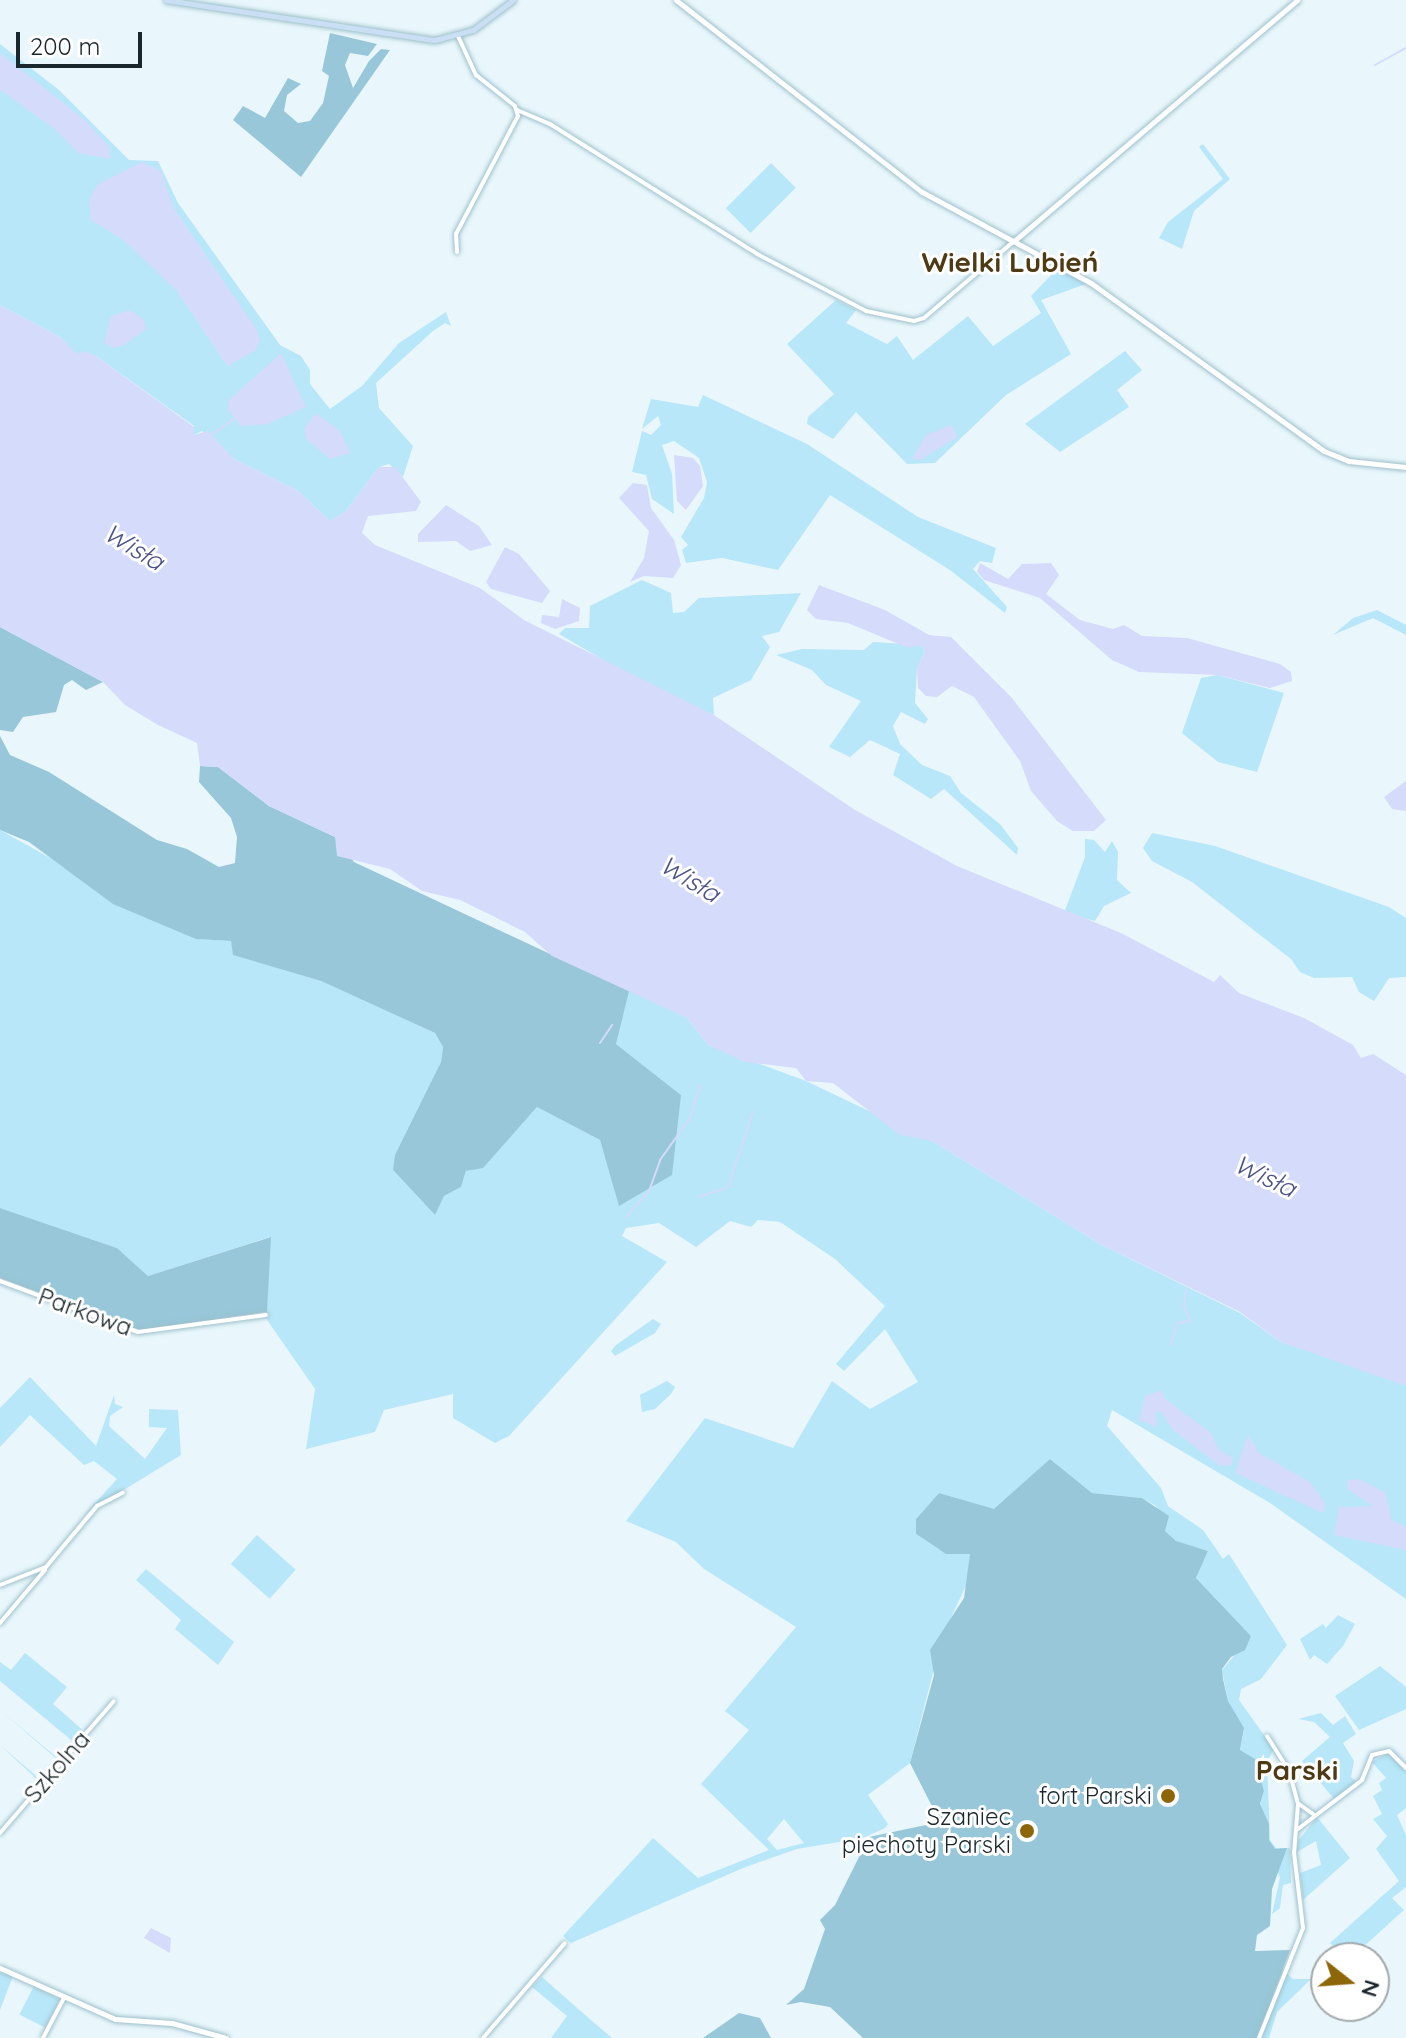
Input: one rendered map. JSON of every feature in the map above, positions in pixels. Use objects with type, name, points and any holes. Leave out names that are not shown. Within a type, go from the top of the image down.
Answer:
[{"type":"main road","points":[[166,0],[417,40],[458,36],[488,22],[513,0]]},
{"type":"street","points":[[676,0],[911,185],[1091,283],[1180,342],[1324,451],[1349,461],[1406,467]]},
{"type":"street","points":[[458,36],[479,79],[517,110],[550,124],[750,250],[866,311],[914,321],[924,318],[1297,0]]},
{"type":"street","points":[[457,252],[456,234],[513,131],[517,110]]},
{"type":"street","name":"Parkowa","points":[[0,1281],[138,1332],[266,1315]]},
{"type":"street","points":[[0,1623],[97,1506],[123,1493]]},
{"type":"street","points":[[0,1585],[44,1568]]},
{"type":"street","name":"Szkolna","points":[[0,1833],[114,1701]]},
{"type":"street","points":[[1259,2038],[1302,1935],[1294,1853],[1298,1804],[1289,1771],[1267,1736]]},
{"type":"street","points":[[1298,1829],[1313,1814],[1329,1808],[1362,1780],[1372,1755],[1389,1751],[1406,1768]]},
{"type":"street","points":[[1298,1804],[1313,1814]]},
{"type":"street","points":[[483,2038],[565,1943]]},
{"type":"street","points":[[0,1968],[115,2019],[172,2023],[226,2038]]},
{"type":"street","points":[[43,2038],[64,1998]]},
{"type":"shaded area","points":[[330,33],[377,44],[368,56],[350,53],[345,65],[353,88],[369,61],[381,49],[390,50],[301,177],[233,120],[243,106],[265,118],[288,78],[301,84],[287,95],[284,111],[298,123],[310,121],[323,103],[329,76],[322,71]]},
{"type":"shaded area","points":[[0,44],[59,90],[129,160],[158,161],[178,203],[280,345],[301,356],[310,370],[310,384],[330,409],[362,386],[399,343],[446,312],[451,326],[445,323],[433,331],[376,383],[379,408],[413,446],[403,477],[389,464],[379,467],[345,512],[330,521],[298,491],[234,459],[202,431],[194,435],[194,426],[96,356],[77,355],[60,337],[0,305]]},
{"type":"shaded area","points":[[1203,144],[1230,179],[1194,211],[1182,249],[1159,238],[1168,222],[1223,179],[1199,147]]},
{"type":"shaded area","points":[[771,163],[796,188],[750,233],[726,208]]},
{"type":"shaded area","points":[[1058,268],[1086,284],[1041,300],[1071,354],[1006,395],[935,463],[907,464],[856,412],[833,439],[807,424],[808,417],[834,394],[787,344],[836,300],[856,310],[846,323],[887,344],[897,336],[913,360],[968,316],[993,346],[1041,313],[1031,296]]},
{"type":"shaded area","points":[[1125,351],[1142,370],[1117,390],[1129,407],[1060,452],[1025,424]]},
{"type":"shaded area","points":[[703,395],[807,444],[918,517],[996,548],[992,563],[980,561],[973,569],[1007,607],[1005,613],[950,570],[830,495],[778,570],[722,558],[686,563],[682,550],[688,545],[681,537],[704,498],[707,482],[699,458],[674,441],[662,445],[672,474],[674,514],[652,499],[646,475],[632,472],[642,431],[651,435],[661,425],[658,416],[642,429],[651,399],[698,407]]},
{"type":"shaded area","points":[[642,580],[671,593],[673,613],[684,612],[699,598],[801,593],[779,632],[762,636],[770,647],[751,680],[713,698],[714,715],[639,681],[559,634],[565,628],[589,628],[590,606]]},
{"type":"shaded area","points":[[1377,610],[1406,625],[1406,635],[1373,618],[1333,635],[1353,618]]},
{"type":"shaded area","points":[[0,627],[103,682],[86,690],[72,680],[64,685],[56,712],[23,717],[13,732],[0,730]]},
{"type":"shaded area","points":[[873,642],[921,645],[925,651],[917,669],[915,703],[928,719],[925,724],[901,712],[893,726],[900,744],[922,765],[950,776],[961,793],[1000,824],[1018,848],[1017,855],[944,789],[931,799],[893,775],[900,754],[870,740],[850,757],[829,747],[861,701],[826,685],[812,670],[776,655],[802,649],[864,650]]},
{"type":"shaded area","points":[[1217,675],[1284,693],[1257,772],[1218,762],[1182,733],[1201,678]]},
{"type":"shaded area","points":[[0,736],[10,755],[49,772],[157,840],[187,849],[219,867],[235,863],[237,837],[231,818],[199,782],[200,766],[218,767],[269,806],[335,837],[354,862],[629,991],[616,1044],[681,1095],[672,1175],[619,1206],[600,1140],[537,1107],[483,1168],[466,1171],[461,1187],[444,1196],[435,1215],[393,1170],[395,1155],[441,1062],[443,1047],[435,1033],[321,981],[233,955],[231,941],[196,939],[113,904],[29,842],[0,830]]},
{"type":"shaded area","points":[[0,830],[196,939],[232,941],[234,955],[321,981],[435,1033],[443,1047],[441,1062],[393,1170],[434,1214],[444,1196],[461,1187],[466,1171],[483,1167],[537,1107],[600,1140],[620,1205],[681,1095],[616,1044],[610,979],[687,1018],[708,1045],[806,1081],[932,1141],[1102,1245],[1240,1313],[1281,1342],[1406,1383],[1406,1599],[1270,1503],[1112,1410],[1107,1426],[1161,1488],[1168,1506],[1203,1530],[1223,1559],[1229,1554],[1287,1645],[1261,1679],[1241,1689],[1239,1700],[1274,1749],[1267,1762],[1270,1840],[1276,1848],[1290,1848],[1291,1883],[1283,1885],[1280,1908],[1272,1914],[1280,1878],[1258,1813],[1264,1791],[1253,1771],[1254,1760],[1240,1751],[1244,1730],[1228,1701],[1222,1670],[1251,1636],[1196,1578],[1208,1551],[1177,1542],[1165,1531],[1156,1506],[1142,1498],[1092,1493],[1050,1459],[994,1510],[939,1493],[916,1519],[916,1534],[938,1549],[970,1554],[969,1579],[942,1637],[910,1763],[868,1795],[888,1824],[885,1828],[863,1838],[797,1849],[743,1868],[571,1943],[563,1936],[653,1838],[698,1878],[769,1850],[701,1784],[749,1730],[725,1711],[796,1627],[704,1569],[676,1542],[626,1521],[705,1418],[793,1448],[832,1381],[870,1409],[918,1382],[885,1329],[844,1371],[836,1364],[885,1306],[835,1259],[780,1222],[758,1220],[751,1227],[730,1221],[696,1247],[659,1223],[626,1228],[622,1236],[667,1262],[509,1436],[495,1443],[453,1418],[453,1394],[384,1410],[375,1432],[306,1449],[315,1389],[265,1317],[270,1237],[148,1276],[117,1248],[0,1208]],"holes":[[[784,1819],[804,1843],[777,1850],[767,1839]]]},
{"type":"shaded area","points":[[1152,833],[1215,846],[1389,907],[1406,918],[1406,977],[1389,978],[1374,1001],[1359,992],[1352,977],[1314,978],[1300,972],[1291,959],[1192,882],[1152,861],[1143,848]]},
{"type":"shaded area","points":[[1085,839],[1094,840],[1105,852],[1112,841],[1118,852],[1117,880],[1131,893],[1104,906],[1095,921],[1064,913],[1085,857]]},
{"type":"shaded area","points":[[0,1208],[117,1248],[148,1276],[271,1237],[267,1312],[140,1330],[0,1278]]},
{"type":"shaded area","points":[[653,1319],[661,1324],[655,1333],[615,1356],[611,1351],[616,1345]]},
{"type":"shaded area","points":[[30,1377],[96,1446],[114,1395],[115,1404],[123,1407],[110,1416],[109,1426],[145,1459],[167,1428],[149,1427],[149,1409],[178,1410],[181,1455],[86,1513],[117,1479],[94,1461],[84,1465],[30,1415],[0,1447],[0,1408]]},
{"type":"shaded area","points":[[667,1381],[675,1387],[671,1394],[655,1409],[642,1412],[640,1395]]},
{"type":"shaded area","points":[[1050,1459],[1092,1493],[1142,1498],[1169,1516],[1165,1531],[1176,1541],[1208,1551],[1196,1578],[1251,1636],[1245,1650],[1231,1657],[1222,1669],[1223,1679],[1228,1701],[1244,1728],[1240,1750],[1255,1759],[1264,1791],[1260,1804],[1269,1824],[1269,1840],[1275,1849],[1287,1848],[1272,1889],[1270,1926],[1257,1935],[1255,1951],[1290,1950],[1257,2038],[863,2038],[830,2007],[801,2002],[786,2005],[804,1989],[825,1929],[820,1920],[835,1905],[869,1837],[940,1822],[910,1763],[934,1675],[930,1650],[964,1598],[970,1554],[946,1554],[916,1534],[916,1519],[939,1493],[994,1509]]},
{"type":"shaded area","points":[[257,1535],[296,1570],[270,1599],[231,1564]]},
{"type":"shaded area","points":[[146,1569],[234,1642],[218,1665],[175,1629],[181,1620],[136,1580]]},
{"type":"shaded area","points":[[1338,1615],[1355,1624],[1343,1646],[1327,1664],[1314,1655],[1310,1660],[1300,1639],[1323,1624],[1326,1628]]},
{"type":"shaded area","points":[[25,1653],[67,1687],[53,1704],[86,1733],[76,1744],[0,1681],[0,1662],[11,1670]]},
{"type":"shaded area","points":[[1380,1666],[1406,1687],[1406,1709],[1359,1730],[1335,1696]]},
{"type":"shaded area","points":[[0,1710],[61,1761],[42,1784],[0,1745],[41,1780],[58,1760]]},
{"type":"shaded area","points":[[1321,1713],[1333,1725],[1345,1716],[1356,1734],[1343,1743],[1354,1761],[1351,1777],[1357,1782],[1335,1800],[1302,1761],[1330,1737],[1314,1722],[1298,1719]]},
{"type":"shaded area","points":[[1388,1753],[1406,1771],[1406,1808],[1397,1815],[1406,1835],[1406,1887],[1392,1898],[1404,1910],[1369,1942],[1331,1942],[1399,1881],[1376,1849],[1387,1836],[1373,1819],[1382,1814],[1373,1796],[1382,1790],[1379,1783],[1386,1778],[1372,1762]]},
{"type":"shaded area","points":[[1317,1817],[1350,1858],[1303,1900],[1300,1873],[1321,1865],[1316,1841],[1297,1852],[1298,1841]]},
{"type":"shaded area","points":[[1282,1969],[1293,1979],[1310,1979],[1277,2012],[1269,2038],[1257,2038]]},
{"type":"shaded area","points":[[0,1972],[13,1976],[0,2010]]},
{"type":"shaded area","points":[[542,1977],[612,2038],[551,2038],[567,2016],[532,1987]]},
{"type":"shaded area","points":[[34,1986],[60,1999],[45,2028],[19,2015]]},
{"type":"shaded area","points":[[739,2013],[760,2018],[771,2038],[703,2038]]},
{"type":"water","points":[[0,53],[86,121],[109,147],[111,159],[78,153],[56,130],[0,90]]},
{"type":"water","points":[[142,162],[161,171],[173,207],[257,330],[260,341],[255,351],[227,366],[176,290],[122,239],[91,220],[89,200],[98,184]]},
{"type":"water","name":"Wisła","points":[[0,305],[60,337],[77,354],[85,351],[96,356],[194,427],[194,435],[208,431],[234,459],[298,491],[330,521],[345,512],[379,467],[395,467],[421,502],[416,511],[368,516],[362,533],[375,545],[480,588],[524,620],[714,715],[855,810],[957,866],[1121,933],[1214,982],[1220,975],[1239,993],[1304,1018],[1353,1045],[1361,1058],[1373,1054],[1406,1075],[1406,1386],[1281,1342],[1240,1312],[1102,1245],[932,1141],[900,1135],[833,1083],[806,1081],[796,1068],[745,1062],[708,1045],[687,1018],[552,956],[525,932],[460,900],[422,891],[390,869],[337,856],[335,837],[269,806],[218,767],[200,766],[197,743],[125,705],[103,682],[0,627]]},
{"type":"water","points":[[130,310],[143,319],[146,329],[124,345],[114,348],[104,343],[111,316]]},
{"type":"water","points":[[281,353],[306,407],[268,424],[241,426],[228,410],[229,400]]},
{"type":"water","points":[[316,413],[340,431],[350,453],[330,459],[306,439],[304,429]]},
{"type":"water","points":[[952,425],[957,437],[920,460],[912,459],[926,435]]},
{"type":"water","points":[[674,455],[693,458],[700,466],[703,486],[686,510],[677,501]]},
{"type":"water","points":[[633,483],[647,485],[651,508],[674,540],[681,565],[673,578],[644,576],[630,582],[644,558],[649,531],[619,498]]},
{"type":"water","points":[[446,505],[479,526],[492,545],[470,551],[456,541],[418,542],[418,534]]},
{"type":"water","points":[[505,547],[519,554],[550,591],[542,603],[491,589],[486,582]]},
{"type":"water","points":[[980,563],[1008,579],[1022,564],[1051,563],[1059,575],[1046,594],[1080,620],[1113,629],[1124,625],[1142,636],[1187,638],[1280,664],[1291,672],[1292,681],[1270,688],[1217,675],[1139,672],[1112,660],[1040,598],[984,580],[977,572]]},
{"type":"water","points":[[819,585],[885,610],[929,635],[951,637],[1012,698],[1106,820],[1094,831],[1073,831],[1057,821],[1031,791],[1020,761],[974,697],[952,686],[937,697],[926,696],[918,688],[917,669],[925,651],[921,645],[908,648],[848,623],[816,619],[807,610]]},
{"type":"water","points":[[562,599],[580,608],[579,621],[555,629],[541,623],[542,615],[559,617]]},
{"type":"water","points":[[1406,781],[1406,811],[1392,809],[1384,797]]},
{"type":"water","points":[[1162,1390],[1164,1398],[1210,1432],[1219,1450],[1233,1458],[1232,1465],[1220,1466],[1173,1430],[1161,1412],[1156,1412],[1157,1427],[1139,1420],[1145,1396]]},
{"type":"water","points":[[1248,1434],[1259,1453],[1310,1482],[1326,1504],[1323,1513],[1235,1473]]},
{"type":"water","points":[[1359,1479],[1385,1492],[1392,1520],[1406,1527],[1406,1550],[1334,1535],[1339,1507],[1373,1506],[1347,1489],[1348,1480]]},
{"type":"water","points":[[151,1928],[171,1938],[170,1953],[144,1938]]},
{"type":"waterway","points":[[1375,65],[1406,48]]},
{"type":"waterway","points":[[212,434],[234,419]]},
{"type":"waterway","points":[[600,1043],[612,1025]]},
{"type":"waterway","points":[[625,1218],[649,1191],[660,1160],[690,1118],[700,1086]]},
{"type":"waterway","points":[[698,1197],[728,1187],[753,1112]]},
{"type":"waterway","points":[[1171,1345],[1177,1323],[1191,1321],[1184,1307],[1186,1289]]},
{"type":"place","name":"fort Parski","points":[[1168,1796]]},
{"type":"place","name":"Szaniec piechoty Parski","points":[[1027,1831]]},
{"type":"district","name":"Wielki Lubień","points":[[1010,262]]},
{"type":"district","name":"Parski","points":[[1297,1770]]}]
